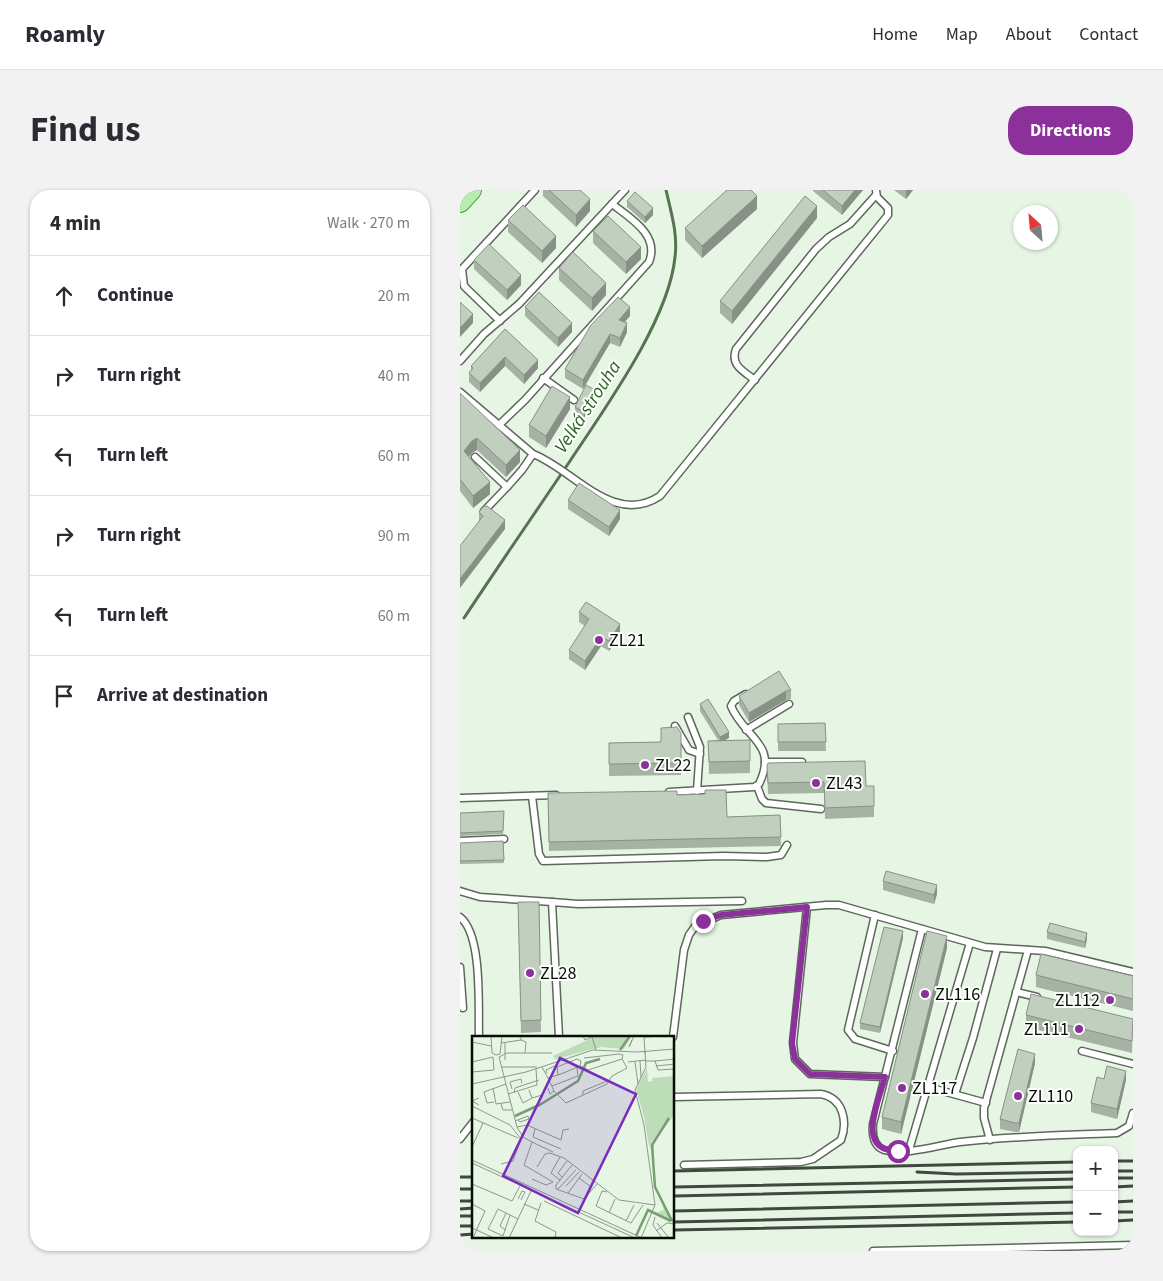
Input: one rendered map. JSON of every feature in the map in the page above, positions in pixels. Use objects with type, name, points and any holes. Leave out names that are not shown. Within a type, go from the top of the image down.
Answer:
[{"type":"main road","points":[[460,202],[471,190]]},
{"type":"lane","points":[[500,321],[464,286],[462,269],[535,190]]},
{"type":"lane","points":[[460,361],[519,304],[625,190]]},
{"type":"lane","points":[[460,392],[533,454],[585,487],[628,506],[636,506],[658,498],[755,380],[888,215],[888,208],[876,193],[850,224],[820,244],[736,349],[735,363],[755,380]]},
{"type":"lane","points":[[499,425],[649,262],[652,251],[645,232],[612,204]]},
{"type":"lane","points":[[543,378],[574,400]]},
{"type":"lane","points":[[484,511],[522,470],[533,454]]},
{"type":"lane","points":[[475,457],[507,487]]},
{"type":"lane","points":[[658,792],[757,786],[761,781],[765,762],[763,746],[746,730],[731,704],[750,692]]},
{"type":"lane","points":[[746,730],[789,704]]},
{"type":"lane","points":[[688,717],[699,742],[697,791]]},
{"type":"lane","points":[[675,726],[689,750],[700,754]]},
{"type":"lane","points":[[765,762],[812,762]]},
{"type":"lane","points":[[757,786],[766,804],[821,809]]},
{"type":"lane","points":[[460,798],[561,795]]},
{"type":"lane","points":[[532,796],[539,854],[543,861],[724,856],[772,857],[781,854],[787,845]]},
{"type":"lane","points":[[460,841],[504,839]]},
{"type":"lane","points":[[460,891],[480,897],[578,904],[742,901]]},
{"type":"lane","points":[[552,902],[559,1036]]},
{"type":"lane","points":[[673,1036],[684,950],[688,936],[696,926],[721,915],[833,904],[970,943],[997,949],[1045,951],[1133,972]]},
{"type":"lane","points":[[807,907],[792,1043],[795,1059],[810,1074],[885,1077]]},
{"type":"lane","points":[[875,915],[848,1030],[855,1039],[893,1051]]},
{"type":"lane","points":[[460,917],[468,924],[475,944],[479,1036]]},
{"type":"lane","points":[[922,929],[893,1051],[873,1124],[873,1139],[883,1149],[909,1150],[990,1140],[1117,1132],[1131,1126],[1133,1113]]},
{"type":"lane","points":[[909,1150],[970,943]]},
{"type":"lane","points":[[955,1094],[973,1038],[997,949]]},
{"type":"lane","points":[[990,1140],[984,1118],[986,1103],[1028,950]]},
{"type":"lane","points":[[460,967],[463,1008]]},
{"type":"lane","points":[[1016,992],[1043,999]]},
{"type":"lane","points":[[1082,1051],[1133,1064]]},
{"type":"lane","points":[[928,1087],[986,1103]]},
{"type":"lane","points":[[675,1097],[821,1094],[837,1102],[844,1120],[841,1140],[807,1161],[684,1165]]},
{"type":"lane","points":[[460,1139],[472,1124]]},
{"type":"lane","points":[[873,1251],[1133,1245]]},
{"type":"building","points":[[549,190],[580,190],[590,199],[576,215]]},
{"type":"building","points":[[727,190],[751,190],[757,196],[702,246],[685,228]]},
{"type":"building","points":[[823,190],[855,190],[842,206]]},
{"type":"building","points":[[635,192],[653,208],[645,217],[627,201]]},
{"type":"building","points":[[805,196],[817,206],[732,311],[720,301]]},
{"type":"building","points":[[523,205],[556,236],[542,251],[508,220]]},
{"type":"building","points":[[608,216],[641,247],[626,262],[593,231]]},
{"type":"building","points":[[489,244],[521,275],[507,290],[474,260]]},
{"type":"building","points":[[573,252],[606,283],[592,298],[559,268]]},
{"type":"building","points":[[539,292],[572,323],[558,338],[525,307]]},
{"type":"building","points":[[618,297],[630,307],[619,320],[627,323],[620,338],[610,334],[583,380],[565,369],[591,325]]},
{"type":"building","points":[[460,302],[473,314],[460,328]]},
{"type":"building","points":[[505,329],[538,360],[524,375],[505,357],[480,383],[469,373],[473,368],[471,366]]},
{"type":"building","points":[[586,385],[595,390],[584,412],[575,407]]},
{"type":"building","points":[[552,386],[570,397],[546,436],[529,425]]},
{"type":"building","points":[[460,393],[520,450],[506,465],[477,438],[472,441],[464,451],[490,482],[473,496],[460,479]]},
{"type":"building","points":[[579,483],[620,510],[609,527],[568,500]]},
{"type":"building","points":[[487,506],[505,520],[460,579],[460,546],[483,516],[479,512],[483,507]]},
{"type":"building","name":"ZL21","points":[[586,602],[620,624],[609,641],[601,637],[585,661],[569,650],[589,619],[579,612]]},
{"type":"building","points":[[779,671],[791,690],[786,691],[749,713],[739,696]]},
{"type":"building","points":[[708,699],[729,732],[720,737],[700,704]]},
{"type":"building","points":[[825,723],[826,742],[778,742],[778,724]]},
{"type":"building","points":[[677,727],[681,733],[681,763],[609,764],[609,743],[661,742],[661,728]]},
{"type":"building","points":[[750,740],[750,761],[709,762],[708,741]]},
{"type":"building","points":[[865,761],[866,786],[874,786],[874,806],[825,808],[824,782],[768,783],[768,763]]},
{"type":"building","points":[[705,790],[726,790],[727,817],[780,815],[781,837],[549,842],[548,793],[677,791],[677,795],[705,794]]},
{"type":"building","points":[[504,811],[503,831],[460,833],[460,813]]},
{"type":"building","points":[[503,841],[504,860],[460,861],[460,843]]},
{"type":"building","points":[[886,871],[937,885],[934,895],[883,881]]},
{"type":"building","name":"ZL28","points":[[518,902],[539,902],[541,1020],[521,1021]]},
{"type":"building","points":[[1050,923],[1087,933],[1085,942],[1047,932]]},
{"type":"building","points":[[884,927],[903,931],[880,1027],[860,1023]]},
{"type":"building","points":[[927,931],[947,936],[901,1122],[882,1117]]},
{"type":"building","points":[[1041,954],[1133,976],[1133,999],[1036,975]]},
{"type":"building","points":[[1031,994],[1133,1019],[1132,1041],[1026,1015]]},
{"type":"building","name":"ZL110","points":[[1018,1049],[1035,1054],[1019,1123],[1015,1123],[1000,1119]]},
{"type":"building","points":[[1107,1066],[1126,1071],[1117,1109],[1091,1103],[1097,1077],[1104,1079]]},
{"type":"waterway","name":"Velká strouha","points":[[464,618],[617,390],[661,308],[670,282],[676,248],[675,231],[666,190]]},
{"type":"railway","points":[[1118,1161],[1133,1161]]},
{"type":"railway","points":[[675,1171],[1073,1162]]},
{"type":"railway","points":[[1118,1171],[1133,1171]]},
{"type":"railway","points":[[917,1172],[956,1174],[1073,1172]]},
{"type":"railway","points":[[460,1177],[472,1177]]},
{"type":"railway","points":[[1118,1178],[1133,1178]]},
{"type":"railway","points":[[675,1187],[1073,1179]]},
{"type":"railway","points":[[1118,1187],[1133,1186]]},
{"type":"railway","points":[[675,1196],[1073,1187]]},
{"type":"railway","points":[[460,1189],[472,1189]]},
{"type":"railway","points":[[460,1201],[472,1201]]},
{"type":"railway","points":[[1118,1202],[1133,1201]]},
{"type":"railway","points":[[675,1211],[1073,1202]]},
{"type":"railway","points":[[460,1209],[472,1208]]},
{"type":"railway","points":[[1118,1212],[1133,1212]]},
{"type":"railway","points":[[675,1222],[1073,1213]]},
{"type":"railway","points":[[460,1216],[472,1216]]},
{"type":"railway","points":[[1118,1221],[1133,1220]]},
{"type":"railway","points":[[675,1230],[1073,1222]]},
{"type":"railway","points":[[460,1226],[472,1226]]},
{"type":"railway","points":[[460,1235],[472,1234]]},
{"type":"place","name":"ZL21","points":[[599,640]]},
{"type":"place","name":"ZL22","points":[[645,765]]},
{"type":"place","name":"ZL43","points":[[816,783]]},
{"type":"place","name":"ZL28","points":[[530,973]]},
{"type":"place","name":"ZL116","points":[[925,994]]},
{"type":"place","name":"ZL112","points":[[1110,1000]]},
{"type":"place","name":"ZL111","points":[[1079,1029]]},
{"type":"place","name":"ZL117","points":[[902,1088]]},
{"type":"place","name":"ZL110","points":[[1018,1096]]},
{"type":"route","points":[[703,921],[721,915],[807,907],[792,1043],[793,1054],[805,1071],[818,1076],[885,1077],[873,1124],[873,1139],[877,1146],[883,1149],[898,1151]]}]
